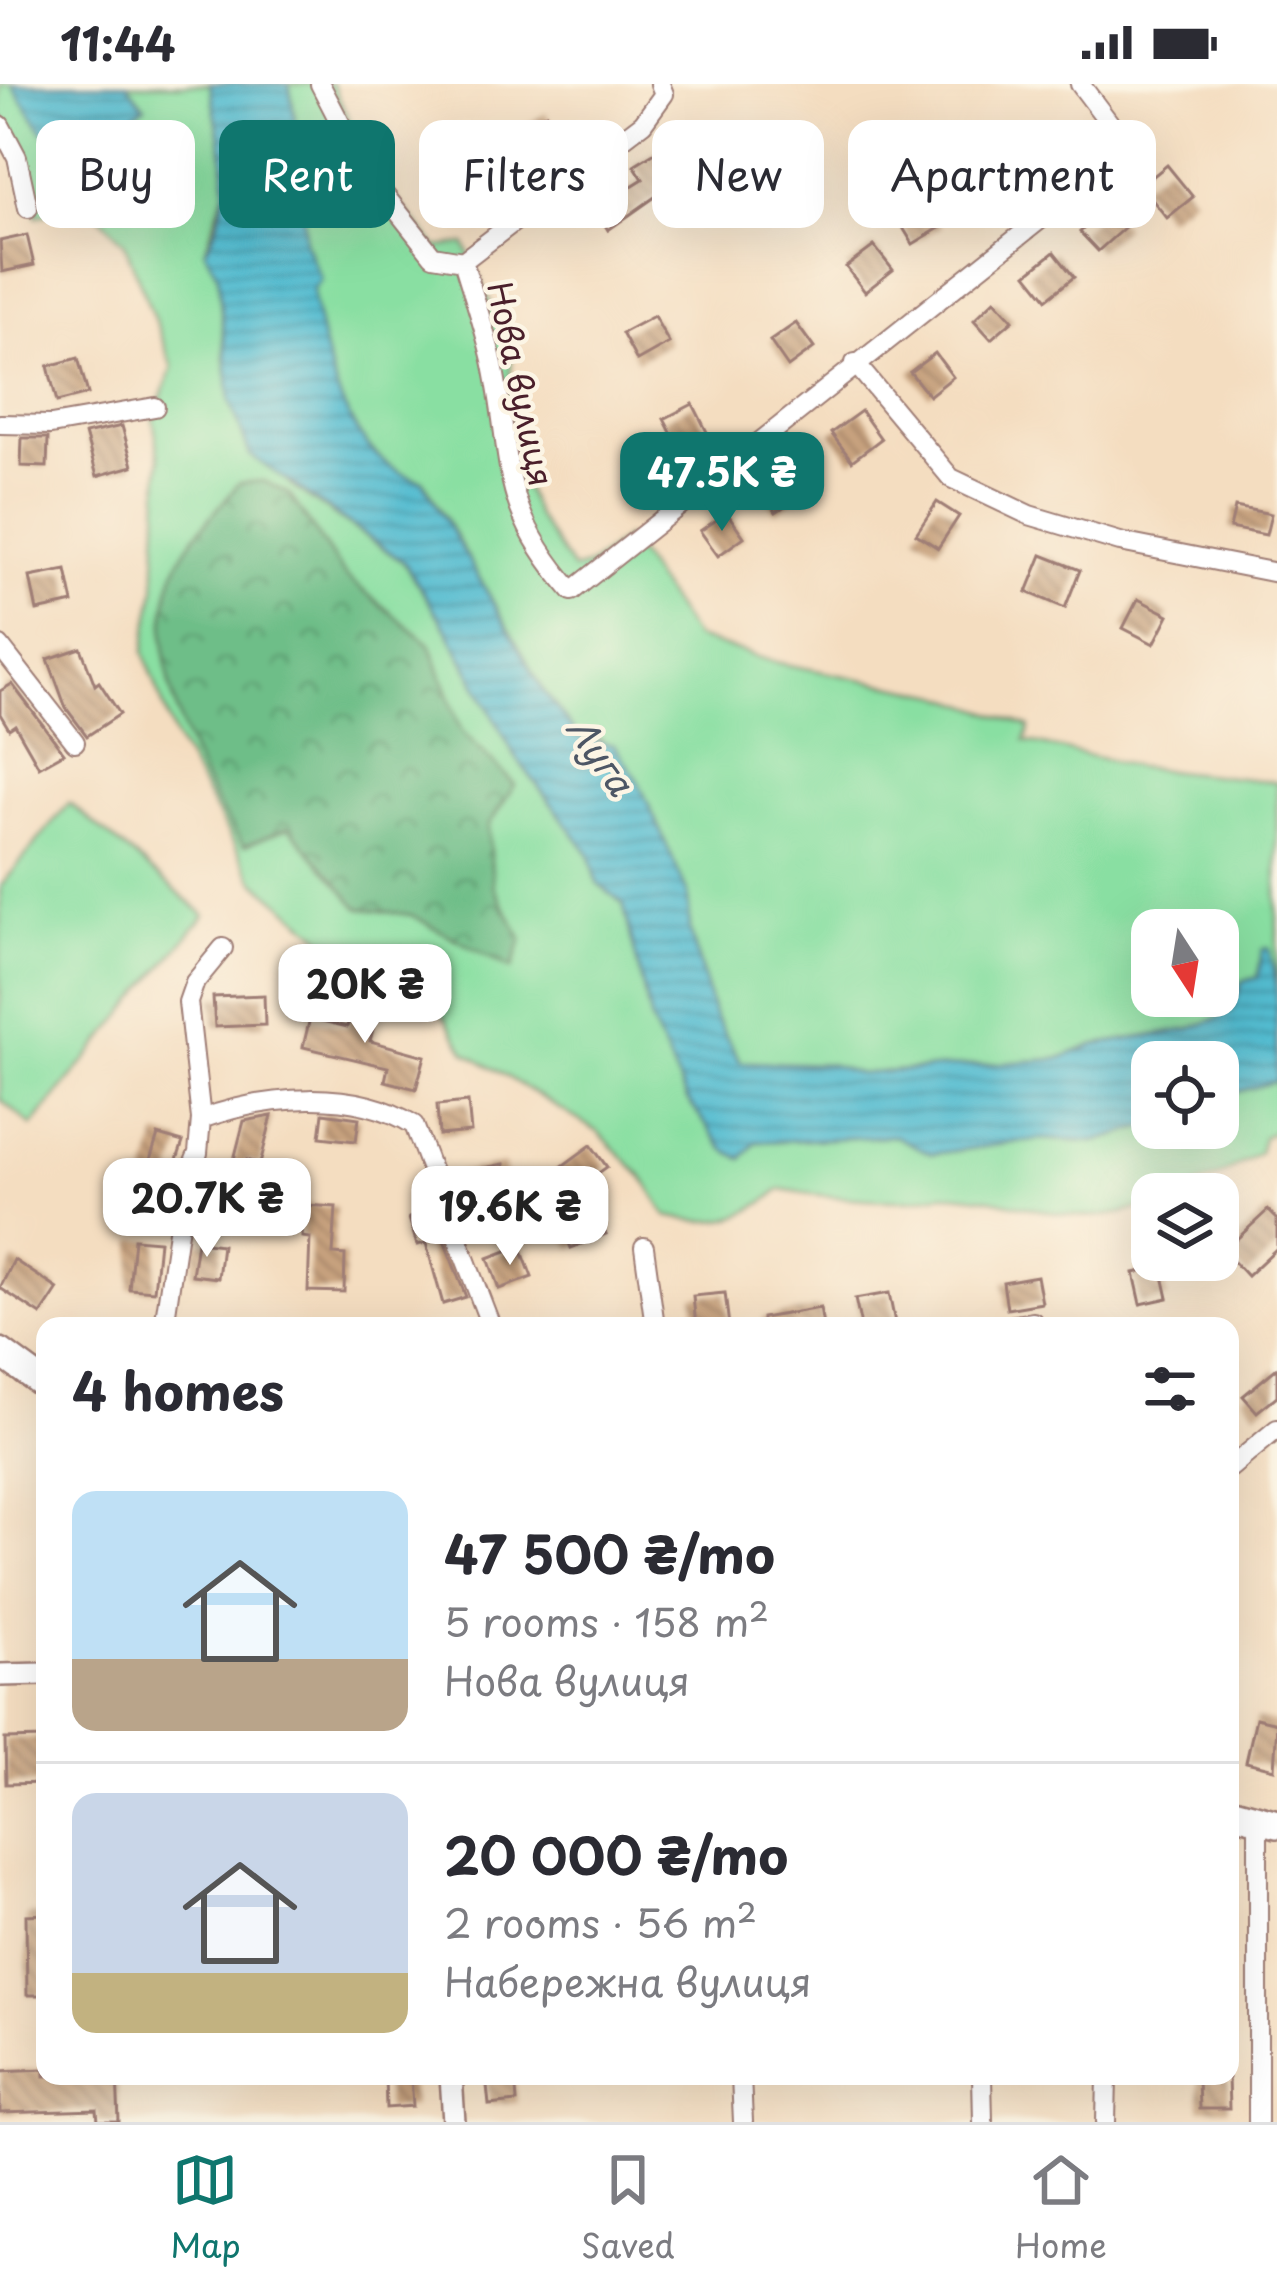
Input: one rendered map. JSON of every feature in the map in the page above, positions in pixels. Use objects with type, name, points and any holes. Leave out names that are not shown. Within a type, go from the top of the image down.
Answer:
[{"type":"main road","points":[[0,1352],[36,1378]]},
{"type":"street","name":"Нова вулиця","points":[[320,84],[364,169],[433,256],[463,261],[492,360],[513,503],[542,557],[572,591],[1129,149],[1081,84]]},
{"type":"street","points":[[463,261],[643,123],[664,94],[660,84]]},
{"type":"street","points":[[0,125],[17,158],[28,208]]},
{"type":"street","points":[[855,363],[951,478],[1029,515],[1097,536],[1277,573]]},
{"type":"street","points":[[0,424],[50,425],[155,407]]},
{"type":"street","points":[[0,646],[75,742]]},
{"type":"street","points":[[165,1317],[185,1184],[198,1153],[201,1119],[188,1002],[195,982],[223,948]]},
{"type":"street","points":[[201,1119],[258,1102],[335,1101],[391,1110],[414,1125],[488,1317]]},
{"type":"street","points":[[644,1247],[654,1317]]},
{"type":"street","points":[[1239,1461],[1277,1429]]},
{"type":"street","points":[[0,1675],[36,1675]]},
{"type":"street","points":[[1258,2122],[1254,2037],[1268,1821]]},
{"type":"street","points":[[452,2085],[454,2122]]},
{"type":"street","points":[[741,2085],[743,2122]]},
{"type":"street","points":[[982,2085],[983,2122]]},
{"type":"street","points":[[1106,2122],[1107,2085]]},
{"type":"green space","points":[[0,84],[210,84],[219,132],[219,208],[205,251],[218,275],[226,369],[290,485],[403,562],[448,631],[515,756],[589,853],[598,884],[623,903],[634,936],[755,1142],[895,1136],[933,1154],[1040,1139],[1095,1142],[1131,1131],[1131,1149],[1239,1149],[1239,1091],[1277,1081],[1277,1131],[1263,1137],[1259,1153],[1224,1173],[1131,1173],[1131,1211],[1124,1213],[1074,1216],[949,1194],[872,1199],[781,1189],[753,1209],[728,1219],[667,1216],[642,1176],[598,1132],[466,1052],[408,958],[325,940],[254,880],[175,738],[144,652],[155,588],[158,520],[160,459],[153,419],[173,367],[124,242],[111,228],[195,228],[195,120],[36,120],[36,212],[23,156],[0,119]]},
{"type":"green space","points":[[289,84],[332,84],[349,120],[295,120]]},
{"type":"green space","points":[[395,198],[437,247],[465,244],[512,351],[509,394],[519,473],[536,515],[573,570],[590,565],[626,537],[695,638],[774,662],[941,695],[1030,727],[1025,741],[1137,767],[1277,782],[1277,989],[1268,948],[1262,950],[1258,977],[1241,982],[1239,989],[1239,909],[1131,909],[1131,1017],[1220,1017],[1191,1029],[1094,1045],[1058,1059],[858,1074],[829,1064],[740,1062],[713,1013],[690,931],[688,894],[600,738],[580,739],[545,693],[424,481],[377,455],[344,409],[323,353],[313,298],[313,263],[304,228],[395,228]]},
{"type":"green space","points":[[264,481],[289,494],[346,577],[430,644],[461,730],[515,785],[488,826],[493,886],[522,939],[512,969],[411,915],[359,908],[289,827],[244,846],[206,784],[177,712],[168,674],[167,600],[182,555],[205,523],[239,483]]},
{"type":"green space","points":[[69,803],[205,915],[32,1126],[0,1099],[0,887]]},
{"type":"water","points":[[12,84],[127,84],[145,107],[125,120],[36,121]]},
{"type":"water","points":[[210,84],[289,84],[295,120],[219,120],[219,134]]},
{"type":"water","name":"Луга","points":[[219,218],[219,228],[304,228],[305,243],[321,279],[313,289],[314,302],[345,410],[376,455],[397,471],[423,481],[545,693],[579,738],[614,745],[637,778],[688,894],[690,931],[713,1013],[740,1062],[829,1064],[859,1074],[1058,1059],[1094,1045],[1191,1029],[1220,1017],[1239,1017],[1242,982],[1258,977],[1262,950],[1269,948],[1277,989],[1277,1081],[1239,1091],[1239,1041],[1131,1041],[1131,1131],[1095,1142],[1040,1139],[932,1154],[895,1136],[756,1142],[742,1159],[724,1149],[686,1098],[651,1022],[623,903],[598,884],[589,853],[515,756],[448,631],[404,562],[250,455],[230,401],[218,275],[205,251]]},
{"type":"building","points":[[652,154],[652,199],[628,216],[628,188],[643,179],[634,165]]},
{"type":"building","points":[[1167,165],[1193,197],[1167,218],[1156,204],[1156,174]]},
{"type":"building","points":[[903,228],[939,228],[913,244]]},
{"type":"building","points":[[1084,228],[1124,228],[1098,251],[1080,232]]},
{"type":"building","points":[[27,235],[34,265],[2,272],[0,241]]},
{"type":"building","points":[[874,246],[893,270],[865,292],[846,267]]},
{"type":"building","points":[[1054,252],[1074,277],[1047,299],[1027,274]]},
{"type":"building","points":[[995,300],[1013,320],[991,339],[974,320]]},
{"type":"building","points":[[654,316],[669,343],[637,361],[622,333]]},
{"type":"building","points":[[796,323],[814,348],[788,367],[770,341]]},
{"type":"building","points":[[935,353],[953,377],[929,396],[910,372]]},
{"type":"building","points":[[78,358],[88,394],[57,402],[48,366]]},
{"type":"building","points":[[693,404],[708,434],[679,448],[664,419]]},
{"type":"building","points":[[861,411],[881,439],[852,461],[831,433]]},
{"type":"building","points":[[122,426],[133,466],[97,476],[85,434]]},
{"type":"building","points":[[22,438],[48,438],[47,467],[21,466]]},
{"type":"building","points":[[786,468],[804,493],[776,512],[759,487]]},
{"type":"building","points":[[937,502],[959,516],[938,548],[916,534]]},
{"type":"building","points":[[1235,507],[1271,514],[1266,535],[1230,528]]},
{"type":"building","points":[[727,513],[744,537],[718,556],[700,531]]},
{"type":"building","points":[[1042,555],[1080,570],[1065,608],[1027,592]]},
{"type":"building","points":[[66,570],[73,603],[37,611],[30,577]]},
{"type":"building","points":[[1138,599],[1169,615],[1154,644],[1123,628]]},
{"type":"building","points":[[81,648],[95,685],[99,682],[120,714],[87,736],[66,708],[48,659]]},
{"type":"building","points":[[12,684],[64,753],[39,767],[15,725],[9,729],[0,714],[0,691]]},
{"type":"building","points":[[264,995],[265,1025],[215,1027],[213,997]]},
{"type":"building","points":[[353,1004],[378,1009],[370,1041],[425,1056],[416,1089],[385,1081],[388,1067],[303,1047],[310,1018],[347,1027]]},
{"type":"building","points":[[468,1102],[471,1132],[439,1135],[437,1105]]},
{"type":"building","points":[[323,1113],[359,1118],[356,1141],[320,1137]]},
{"type":"building","points":[[272,1116],[260,1164],[247,1160],[235,1213],[207,1207],[214,1180],[228,1183],[244,1121]]},
{"type":"building","points":[[158,1135],[183,1142],[168,1187],[144,1179]]},
{"type":"building","points":[[591,1145],[607,1167],[584,1183],[606,1234],[571,1248],[560,1221],[577,1214],[550,1175]]},
{"type":"building","points":[[504,1164],[509,1190],[467,1199],[458,1173]]},
{"type":"building","points":[[304,1205],[336,1207],[333,1254],[345,1255],[344,1292],[308,1291],[310,1238],[302,1237]]},
{"type":"building","points":[[1268,1210],[1277,1219],[1277,1248],[1247,1276],[1239,1267],[1239,1237]]},
{"type":"building","points":[[433,1212],[466,1297],[443,1304],[426,1243],[417,1245],[409,1218]]},
{"type":"building","points":[[134,1239],[159,1241],[154,1291],[129,1289]]},
{"type":"building","points":[[197,1242],[222,1245],[218,1278],[192,1275]]},
{"type":"building","points":[[520,1246],[532,1277],[499,1289],[488,1258]]},
{"type":"building","points":[[14,1260],[58,1289],[41,1315],[0,1288]]},
{"type":"building","points":[[1037,1276],[1042,1303],[1007,1309],[1003,1282]]},
{"type":"building","points":[[1136,1281],[1164,1281],[1168,1298],[1141,1304]]},
{"type":"building","points":[[725,1293],[728,1317],[695,1317],[693,1296]]},
{"type":"building","points":[[889,1293],[894,1317],[859,1317],[855,1299]]},
{"type":"building","points":[[820,1308],[822,1317],[768,1317]]},
{"type":"building","points":[[1277,1368],[1277,1396],[1257,1412],[1243,1396]]},
{"type":"building","points":[[1256,1718],[1277,1723],[1274,1769],[1246,1762]]},
{"type":"building","points":[[36,1738],[36,1783],[6,1784],[5,1739]]},
{"type":"building","points":[[36,1914],[36,1995],[27,1995],[26,1915]]},
{"type":"building","points":[[36,2069],[36,2085],[117,2085],[119,2122],[98,2122],[97,2110],[0,2113],[0,2071]]},
{"type":"building","points":[[385,2085],[412,2085],[413,2106],[386,2108]]},
{"type":"building","points":[[487,2085],[516,2085],[517,2102],[489,2105]]},
{"type":"building","points":[[1198,2085],[1228,2085],[1229,2109],[1199,2109]]}]
